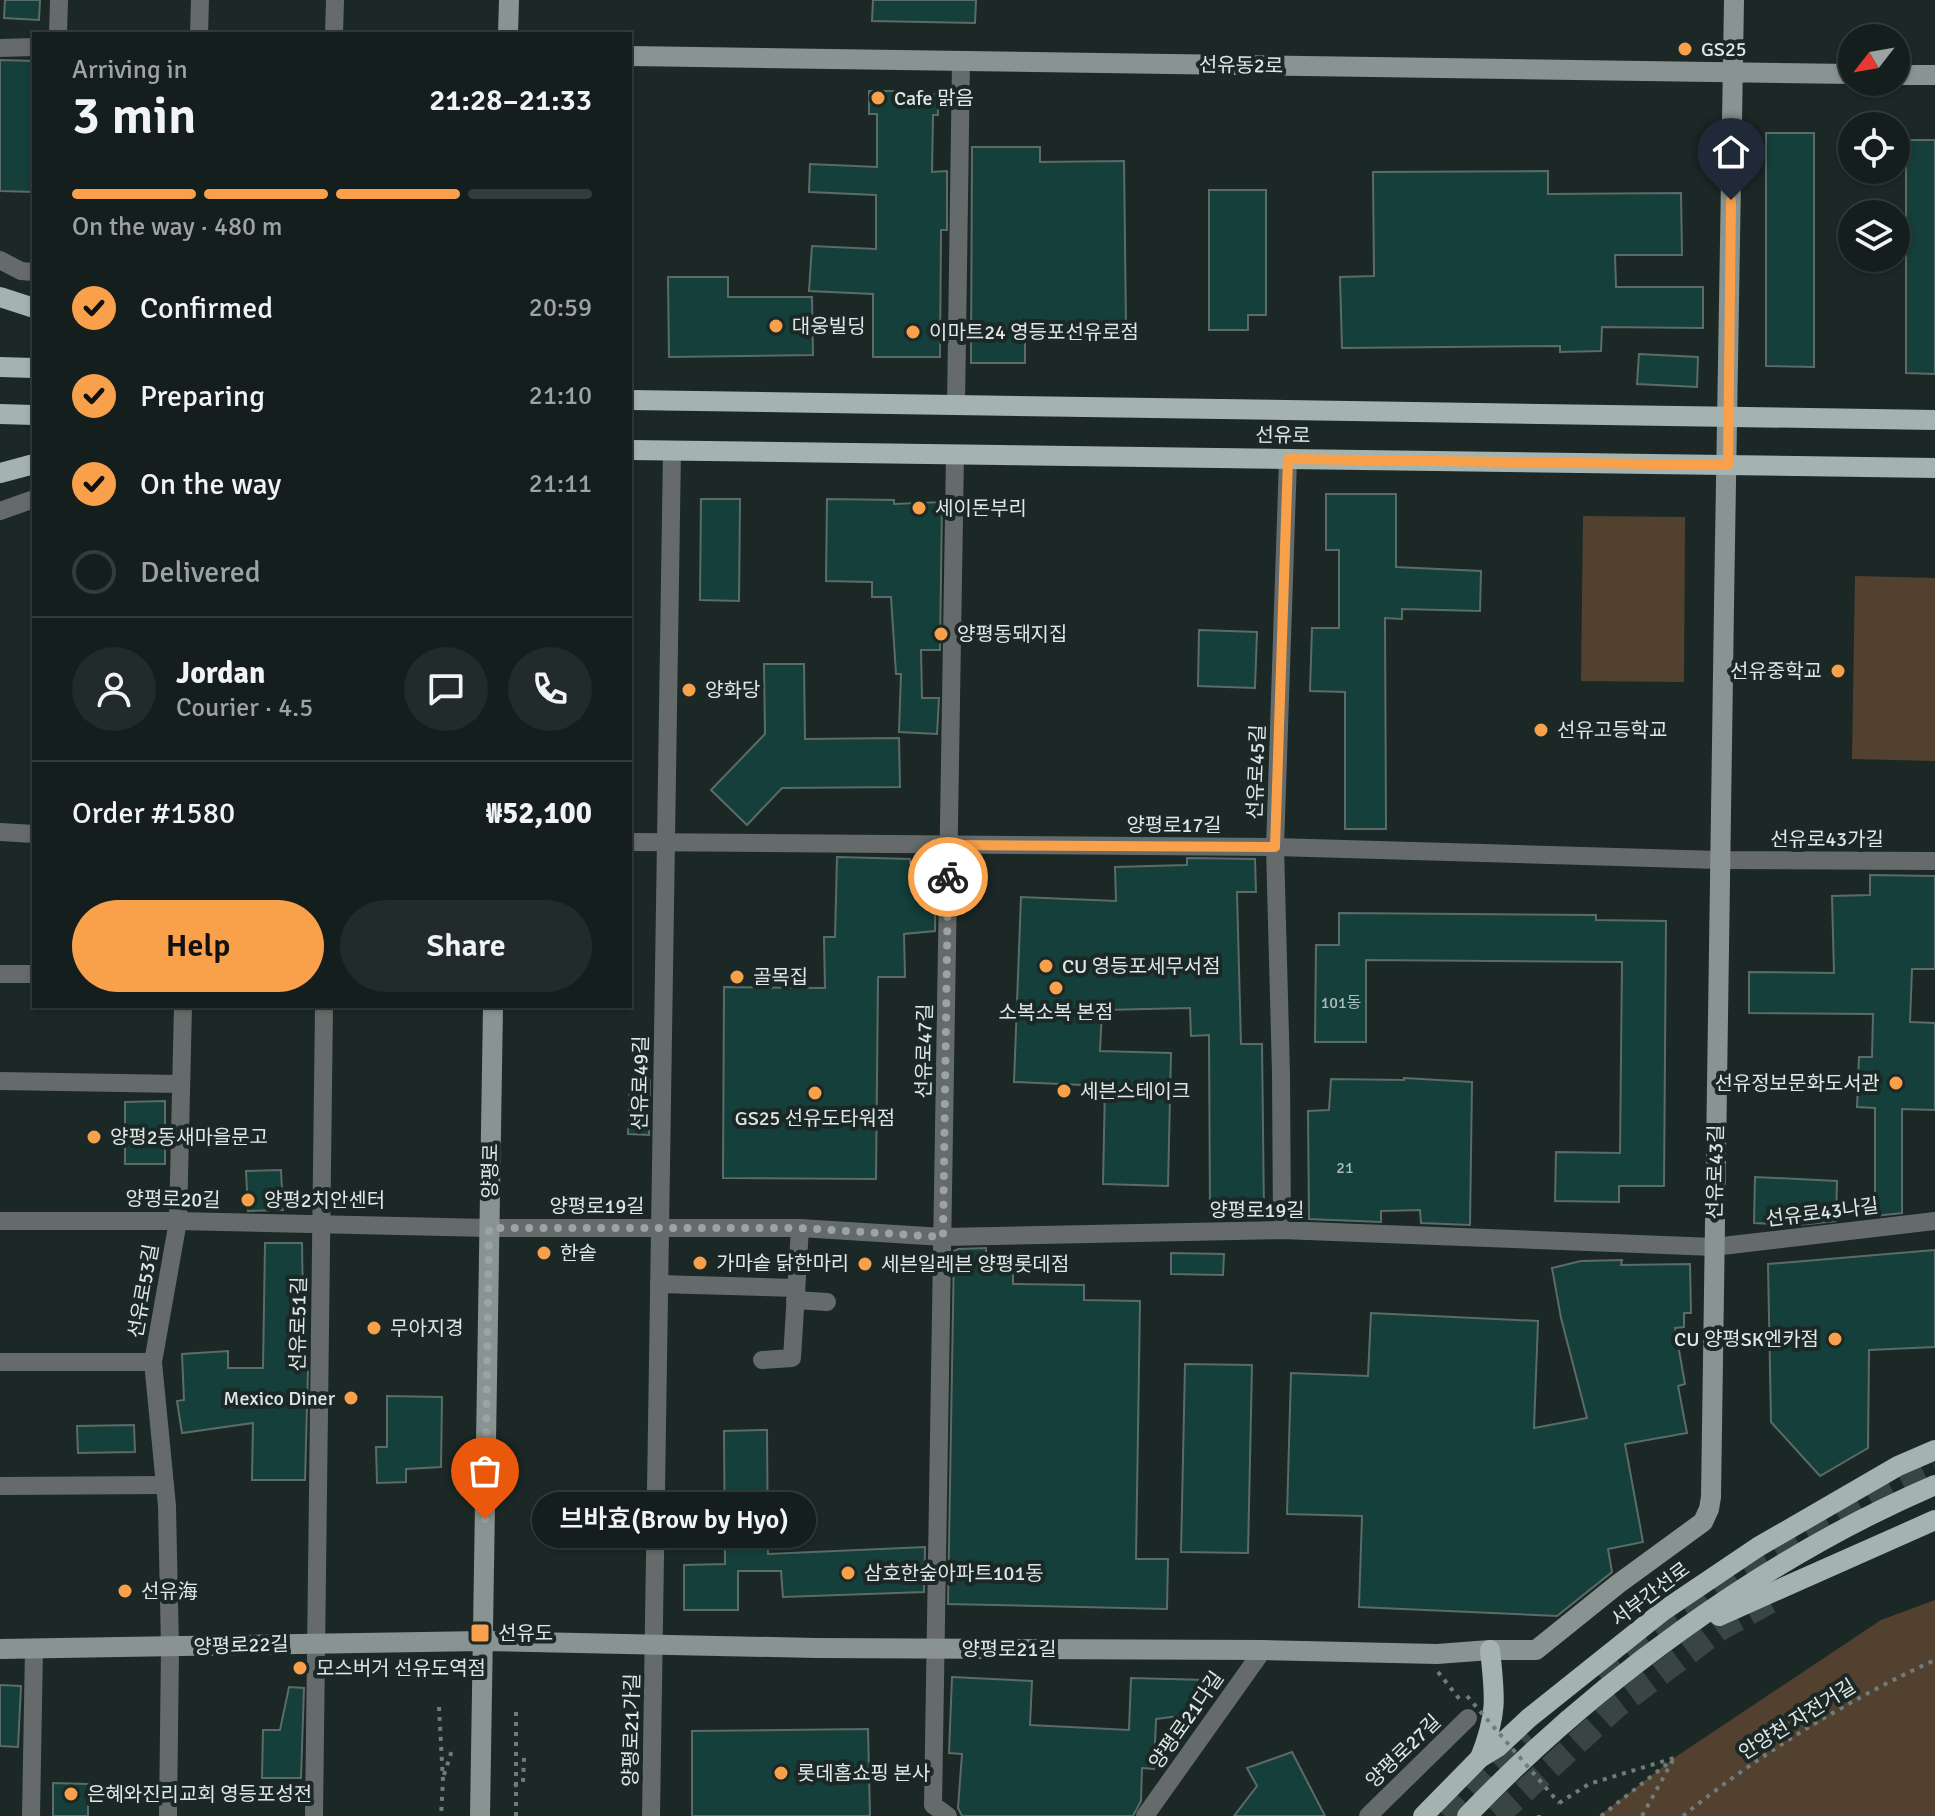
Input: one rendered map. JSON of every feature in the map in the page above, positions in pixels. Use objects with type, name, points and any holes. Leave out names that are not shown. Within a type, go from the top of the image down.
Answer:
[{"type":"main road","points":[[0,297],[32,307]]},
{"type":"main road","points":[[0,367],[32,368]]},
{"type":"main road","name":"선유로","points":[[632,400],[1935,420]]},
{"type":"main road","points":[[0,414],[32,415]]},
{"type":"main road","name":"선유로","points":[[632,450],[1935,468]]},
{"type":"main road","points":[[0,473],[32,465]]},
{"type":"main road","name":"서부간선로","points":[[1423,1816],[1480,1758],[1498,1747],[1529,1718],[1663,1611],[1758,1547],[1898,1466],[1935,1450]]},
{"type":"main road","points":[[1467,1816],[1593,1700],[1753,1581],[1886,1506],[1935,1485]]},
{"type":"main road","points":[[1683,1632],[1935,1520]]},
{"type":"main road","points":[[1480,1758],[1493,1726],[1495,1691],[1490,1650]]},
{"type":"street","points":[[58,32],[59,0]]},
{"type":"street","points":[[199,32],[200,0]]},
{"type":"street","points":[[334,32],[335,0]]},
{"type":"street","points":[[508,32],[509,0]]},
{"type":"street","name":"선유로43길","points":[[1536,1650],[1618,1584],[1703,1522],[1709,1509],[1734,0]]},
{"type":"street","points":[[0,48],[32,47]]},
{"type":"street","name":"선유동2로","points":[[632,56],[1838,74]]},
{"type":"street","points":[[956,405],[961,61]]},
{"type":"street","points":[[1910,75],[1935,75]]},
{"type":"street","points":[[0,260],[21,271],[32,272]]},
{"type":"street","name":"선유로49길","points":[[654,1645],[672,450]]},
{"type":"street","name":"선유로47길","points":[[948,1816],[933,1805],[955,455]]},
{"type":"street","name":"선유로45길","points":[[1282,1230],[1275,847],[1288,459]]},
{"type":"street","points":[[0,511],[32,500]]},
{"type":"street","points":[[0,832],[32,834]]},
{"type":"street","name":"양평로17길","points":[[632,842],[1275,847],[1718,860]]},
{"type":"street","name":"선유로43가길","points":[[1718,860],[1935,861]]},
{"type":"street","points":[[0,974],[32,974]]},
{"type":"street","name":"선유로53길","points":[[168,1816],[170,1648],[164,1485],[153,1362],[178,1221],[183,1008]]},
{"type":"street","name":"선유로51길","points":[[314,1816],[324,1008]]},
{"type":"street","name":"양평로","points":[[480,1816],[493,1008]]},
{"type":"street","points":[[0,1081],[181,1084]]},
{"type":"street","name":"양평로20길","points":[[0,1221],[178,1221],[489,1228]]},
{"type":"street","name":"선유로43나길","points":[[1714,1247],[1935,1221]]},
{"type":"street","name":"양평로19길","points":[[489,1228],[800,1228],[943,1237],[1282,1230],[1714,1247]]},
{"type":"street","points":[[762,1360],[792,1358],[800,1228]]},
{"type":"street","points":[[659,1284],[795,1294],[827,1302]]},
{"type":"street","name":"선유로53길","points":[[0,1362],[153,1362]]},
{"type":"street","points":[[0,1486],[164,1485]]},
{"type":"street","name":"양평로22길","points":[[0,1649],[483,1641]]},
{"type":"street","name":"양평로21길","points":[[483,1641],[1437,1654],[1536,1650]]},
{"type":"street","name":"양평로21가길","points":[[651,1816],[654,1645]]},
{"type":"street","points":[[31,1816],[34,1649]]},
{"type":"street","name":"양평로21다길","points":[[1145,1816],[1263,1650]]},
{"type":"street","name":"양평로27길","points":[[1368,1816],[1465,1709]]},
{"type":"path","points":[[1437,1654],[1438,1675],[1465,1709]]},
{"type":"path","name":"안양천 자전거길","points":[[1683,1816],[1707,1796],[1837,1710],[1935,1660]]},
{"type":"path","points":[[1467,1696],[1559,1803],[1589,1784],[1674,1758]]},
{"type":"path","points":[[439,1707],[443,1781],[441,1816]]},
{"type":"path","points":[[516,1709],[516,1816]]},
{"type":"path","points":[[443,1781],[452,1750]]},
{"type":"path","points":[[514,1786],[523,1782],[524,1758]]},
{"type":"path","points":[[1601,1816],[1674,1758]]},
{"type":"path","points":[[1642,1816],[1674,1758]]},
{"type":"shaded area","points":[[1583,516],[1685,517],[1684,682],[1581,681]]},
{"type":"shaded area","points":[[1855,576],[1935,578],[1935,761],[1852,759]]},
{"type":"shaded area","points":[[1935,1600],[1935,1816],[1599,1816],[1674,1758],[1881,1620]]},
{"type":"building","points":[[5,0],[40,0],[39,20],[4,18]]},
{"type":"building","points":[[873,0],[976,0],[975,23],[872,21]]},
{"type":"building","points":[[0,60],[32,61],[32,192],[0,191]]},
{"type":"building","points":[[869,91],[902,91],[902,95],[938,94],[938,115],[933,115],[932,172],[947,171],[947,230],[941,230],[940,357],[873,357],[873,294],[809,291],[812,246],[876,249],[876,195],[809,192],[810,164],[877,167],[877,114],[869,114]]},
{"type":"building","points":[[1766,133],[1814,133],[1814,367],[1766,366]]},
{"type":"building","points":[[1910,140],[1935,140],[1935,374],[1906,373],[1910,200],[1906,200],[1906,184],[1910,184]]},
{"type":"building","points":[[972,147],[1040,147],[1040,162],[1124,161],[1126,328],[1025,329],[1025,363],[971,363]]},
{"type":"building","points":[[1548,171],[1548,194],[1681,193],[1682,255],[1615,255],[1616,287],[1703,287],[1703,328],[1602,327],[1601,351],[1560,352],[1560,346],[1342,348],[1340,277],[1374,276],[1373,172]]},
{"type":"building","points":[[1209,190],[1266,190],[1266,315],[1248,315],[1248,330],[1209,330]]},
{"type":"building","points":[[668,277],[728,277],[728,297],[812,297],[813,355],[669,357]]},
{"type":"building","points":[[1639,354],[1698,357],[1697,387],[1637,384]]},
{"type":"building","points":[[1326,494],[1396,494],[1396,567],[1481,571],[1480,611],[1402,609],[1402,619],[1385,618],[1386,829],[1345,829],[1345,692],[1310,691],[1312,628],[1339,628],[1339,550],[1326,550]]},
{"type":"building","points":[[701,499],[740,499],[739,601],[700,600]]},
{"type":"building","points":[[827,499],[894,500],[894,504],[942,502],[940,650],[921,650],[922,698],[939,698],[937,734],[899,732],[901,674],[896,674],[891,597],[872,597],[872,582],[826,581]]},
{"type":"building","points":[[1199,630],[1257,632],[1255,688],[1198,686]]},
{"type":"building","points":[[764,664],[804,664],[805,739],[899,738],[900,787],[782,788],[747,825],[711,790],[765,734]]},
{"type":"building","points":[[837,857],[910,859],[910,863],[936,863],[935,931],[904,934],[905,977],[878,977],[876,1179],[723,1178],[724,987],[825,988],[824,937],[835,937]]},
{"type":"building","points":[[1187,858],[1255,859],[1256,892],[1237,892],[1241,1044],[1262,1044],[1264,1213],[1210,1214],[1209,1035],[1191,1036],[1190,1008],[1102,1010],[1100,1051],[1171,1053],[1168,1186],[1103,1184],[1105,1086],[1014,1082],[1021,897],[1116,901],[1115,867],[1187,865]]},
{"type":"building","points":[[1870,875],[1935,876],[1935,969],[1912,969],[1910,1022],[1935,1023],[1935,1110],[1902,1109],[1902,1213],[1875,1216],[1875,1108],[1857,1107],[1859,1057],[1872,1057],[1873,1014],[1749,1013],[1749,972],[1834,973],[1832,896],[1870,895]]},
{"type":"building","points":[[1339,913],[1596,915],[1596,920],[1666,921],[1664,1186],[1619,1186],[1619,1202],[1555,1201],[1556,1152],[1620,1153],[1622,962],[1366,960],[1366,1042],[1315,1042],[1316,945],[1339,945]]},
{"type":"building","points":[[1404,1078],[1472,1082],[1470,1225],[1421,1223],[1420,1210],[1381,1211],[1381,1222],[1309,1219],[1308,1111],[1329,1110],[1331,1079]]},
{"type":"building","points":[[630,1079],[650,1080],[649,1135],[628,1134]]},
{"type":"building","points":[[165,1101],[165,1164],[125,1164],[125,1102]]},
{"type":"building","points":[[281,1170],[283,1210],[248,1211],[246,1171]]},
{"type":"building","points":[[1755,1177],[1837,1181],[1836,1221],[1799,1225],[1754,1223]]},
{"type":"building","points":[[265,1243],[302,1243],[304,1369],[308,1369],[305,1480],[252,1480],[253,1423],[182,1433],[177,1401],[184,1400],[182,1354],[228,1351],[228,1368],[263,1368]]},
{"type":"building","points":[[986,1248],[986,1257],[1013,1257],[1013,1284],[1084,1285],[1084,1300],[1140,1301],[1136,1559],[1168,1559],[1167,1609],[948,1604],[954,1251]]},
{"type":"building","points":[[1935,1250],[1935,1347],[1869,1350],[1868,1448],[1820,1476],[1771,1422],[1768,1264]]},
{"type":"building","points":[[1171,1253],[1224,1254],[1223,1275],[1171,1274]]},
{"type":"building","points":[[1622,1260],[1621,1265],[1690,1264],[1691,1313],[1684,1313],[1684,1327],[1675,1328],[1685,1384],[1678,1386],[1687,1433],[1625,1444],[1643,1542],[1608,1549],[1612,1572],[1557,1616],[1359,1607],[1362,1516],[1287,1514],[1291,1373],[1368,1376],[1371,1313],[1538,1321],[1534,1428],[1587,1418],[1561,1318],[1552,1268],[1581,1261]]},
{"type":"building","points":[[1185,1364],[1252,1365],[1248,1553],[1181,1552]]},
{"type":"building","points":[[387,1396],[442,1397],[441,1467],[406,1469],[406,1482],[377,1483],[376,1447],[387,1447]]},
{"type":"building","points":[[134,1425],[135,1452],[78,1453],[77,1426]]},
{"type":"building","points":[[767,1430],[768,1554],[925,1547],[924,1592],[783,1597],[781,1571],[738,1571],[738,1610],[684,1610],[684,1565],[725,1564],[724,1431]]},
{"type":"building","points":[[952,1677],[1032,1681],[1030,1725],[1129,1730],[1131,1678],[1207,1680],[1203,1713],[1156,1719],[1154,1769],[1142,1768],[1141,1801],[1133,1816],[962,1816],[958,1808],[962,1754],[949,1753]]},
{"type":"building","points":[[0,1685],[21,1686],[18,1747],[0,1746]]},
{"type":"building","points":[[289,1687],[304,1688],[301,1778],[262,1778],[263,1730],[280,1730]]},
{"type":"building","name":"롯데홈쇼핑 본사","points":[[868,1729],[870,1816],[692,1816],[692,1731]]},
{"type":"building","points":[[1292,1752],[1325,1816],[1234,1816],[1257,1786],[1247,1768]]},
{"type":"building","name":"은혜와진리교회 영등포성전","points":[[53,1783],[88,1784],[88,1816],[53,1816]]},
{"type":"tunnel","points":[[1598,1674],[1743,1569],[1935,1466]]},
{"type":"tunnel","points":[[1497,1816],[1616,1707],[1720,1629],[1771,1601]]},
{"type":"tunnel","points":[[1445,1816],[1526,1733]]},
{"type":"way so far","points":[[485,1519],[489,1228],[800,1228],[943,1237],[948,877]]},
{"type":"place","name":"GS25","points":[[1685,49]]},
{"type":"place","name":"Cafe 맑음","points":[[878,98]]},
{"type":"place","name":"대웅빌딩","points":[[776,326]]},
{"type":"place","name":"이마트24 영등포선유로점","points":[[913,332]]},
{"type":"place","name":"세이돈부리","points":[[919,508]]},
{"type":"place","name":"양평동돼지집","points":[[941,634]]},
{"type":"place","name":"선유중학교","points":[[1838,671]]},
{"type":"place","name":"양화당","points":[[689,690]]},
{"type":"place","name":"선유고등학교","points":[[1541,730]]},
{"type":"place","name":"CU 영등포세무서점","points":[[1046,966]]},
{"type":"place","name":"골목집","points":[[737,977]]},
{"type":"place","name":"소복소복 본점","points":[[1056,988]]},
{"type":"place","name":"선유정보문화도서관","points":[[1896,1083]]},
{"type":"place","name":"세븐스테이크","points":[[1064,1091]]},
{"type":"place","name":"GS25 선유도타워점","points":[[815,1093]]},
{"type":"place","name":"양평2동새마을문고","points":[[94,1137]]},
{"type":"place","name":"양평2치안센터","points":[[248,1200]]},
{"type":"place","name":"한솥","points":[[544,1253]]},
{"type":"place","name":"가마솥 닭한마리","points":[[700,1263]]},
{"type":"place","name":"세븐일레븐 양평롯데점","points":[[865,1264]]},
{"type":"place","name":"무아지경","points":[[374,1328]]},
{"type":"place","name":"CU 양평SK엔카점","points":[[1835,1339]]},
{"type":"place","name":"Mexico Diner","points":[[351,1398]]},
{"type":"place","name":"브바효(Brow by Hyo)","points":[[485,1519]]},
{"type":"place","name":"삼호한숲아파트101동","points":[[848,1573]]},
{"type":"place","name":"선유海","points":[[125,1591]]},
{"type":"place","name":"선유도","points":[[480,1633]]},
{"type":"place","name":"모스버거 선유도역점","points":[[300,1668]]},
{"type":"place","name":"롯데홈쇼핑 본사","points":[[781,1773]]},
{"type":"place","name":"은혜와진리교회 영등포성전","points":[[71,1794]]},
{"type":"route","points":[[948,877],[948,845],[1275,847],[1288,459],[1728,465],[1731,200]]}]
